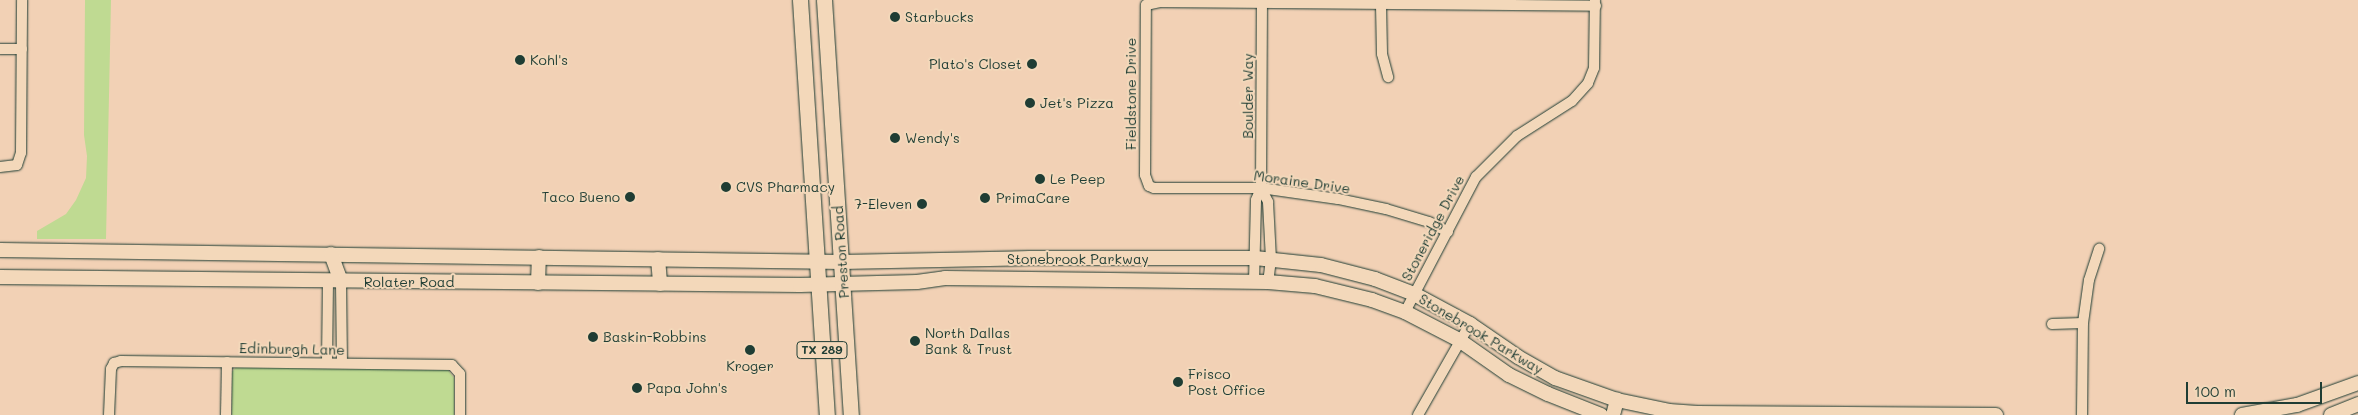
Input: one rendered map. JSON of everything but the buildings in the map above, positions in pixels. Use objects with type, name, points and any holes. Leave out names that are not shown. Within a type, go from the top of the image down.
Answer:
[{"type":"main road","name":"Preston Road","points":[[800,0],[827,415]]},
{"type":"main road","name":"Preston Road","points":[[824,0],[851,415]]},
{"type":"main road","points":[[803,50],[827,49]]},
{"type":"main road","name":"Rolater Road","points":[[0,250],[816,262]]},
{"type":"main road","points":[[332,254],[335,282]]},
{"type":"main road","points":[[538,283],[539,257]]},
{"type":"main road","points":[[1029,279],[1030,258]]},
{"type":"main road","name":"Stonebrook Parkway","points":[[816,262],[1030,258],[1123,260],[1255,258],[1321,265],[1375,279],[1414,294],[1470,324],[1518,357],[1556,378],[1616,400],[1669,411],[1697,413],[1996,415]]},
{"type":"main road","points":[[658,259],[660,284]]},
{"type":"main road","points":[[1123,260],[1123,280]]},
{"type":"main road","name":"Rolater Road","points":[[0,276],[335,282],[818,285]]},
{"type":"main road","name":"Stonebrook Parkway","points":[[818,285],[945,278],[1261,282],[1315,286],[1342,291],[1406,312],[1459,340],[1509,375],[1548,394],[1599,414]]},
{"type":"main road","points":[[2242,415],[2297,405],[2358,383]]},
{"type":"main road","points":[[1599,414],[1603,395]]},
{"type":"main road","points":[[1613,415],[1616,400]]},
{"type":"main road","points":[[2331,415],[2358,404]]},
{"type":"street","points":[[0,167],[17,165],[20,153],[22,0]]},
{"type":"street","name":"Fieldstone Drive","points":[[1149,186],[1145,175],[1146,5],[1149,2],[1262,4]]},
{"type":"street","points":[[1262,4],[1595,3]]},
{"type":"street","name":"Stoneridge Drive","points":[[1406,312],[1476,176],[1517,136],[1572,101],[1588,84],[1594,68],[1595,3]]},
{"type":"street","name":"Boulder Way","points":[[1261,282],[1255,258],[1256,200],[1261,188],[1262,4]]},
{"type":"street","points":[[1381,5],[1382,54],[1388,77]]},
{"type":"street","points":[[0,49],[22,49]]},
{"type":"street","name":"Moraine Drive","points":[[1149,186],[1154,188],[1261,188],[1338,199],[1386,209],[1428,222],[1448,232]]},
{"type":"street","name":"Boulder Way","points":[[1261,188],[1268,202],[1271,259],[1261,282]]},
{"type":"street","points":[[2082,415],[2082,323],[2089,280],[2099,249]]},
{"type":"street","points":[[327,363],[335,282]]},
{"type":"street","points":[[335,282],[342,363]]},
{"type":"street","points":[[2052,324],[2082,323]]},
{"type":"street","points":[[1418,415],[1459,340],[1470,324]]},
{"type":"street","name":"Edinburgh Lane","points":[[110,415],[110,370],[114,363],[121,361],[452,365],[458,368],[460,379],[460,415]]},
{"type":"street","points":[[226,415],[227,362]]},
{"type":"green space","points":[[85,0],[111,0],[106,239],[37,239],[37,231],[66,214],[76,200],[86,178],[87,156],[84,135]]},
{"type":"green space","points":[[236,367],[448,370],[454,378],[454,415],[232,415],[232,372]]},
{"type":"place","name":"Starbucks","points":[[895,17]]},
{"type":"place","name":"Kohl's","points":[[520,60]]},
{"type":"place","name":"Plato's Closet","points":[[1032,64]]},
{"type":"place","name":"Jet's Pizza","points":[[1030,103]]},
{"type":"place","name":"Wendy's","points":[[895,138]]},
{"type":"place","name":"Le Peep","points":[[1040,179]]},
{"type":"place","name":"CVS Pharmacy","points":[[726,187]]},
{"type":"place","name":"Taco Bueno","points":[[630,197]]},
{"type":"place","name":"PrimaCare","points":[[985,198]]},
{"type":"place","name":"7-Eleven","points":[[922,204]]},
{"type":"place","name":"Baskin-Robbins","points":[[593,337]]},
{"type":"place","name":"North Dallas Bank & Trust","points":[[915,341]]},
{"type":"place","name":"Kroger","points":[[750,350]]},
{"type":"place","name":"Frisco Post Office","points":[[1178,382]]},
{"type":"place","name":"Papa John's","points":[[637,388]]}]
